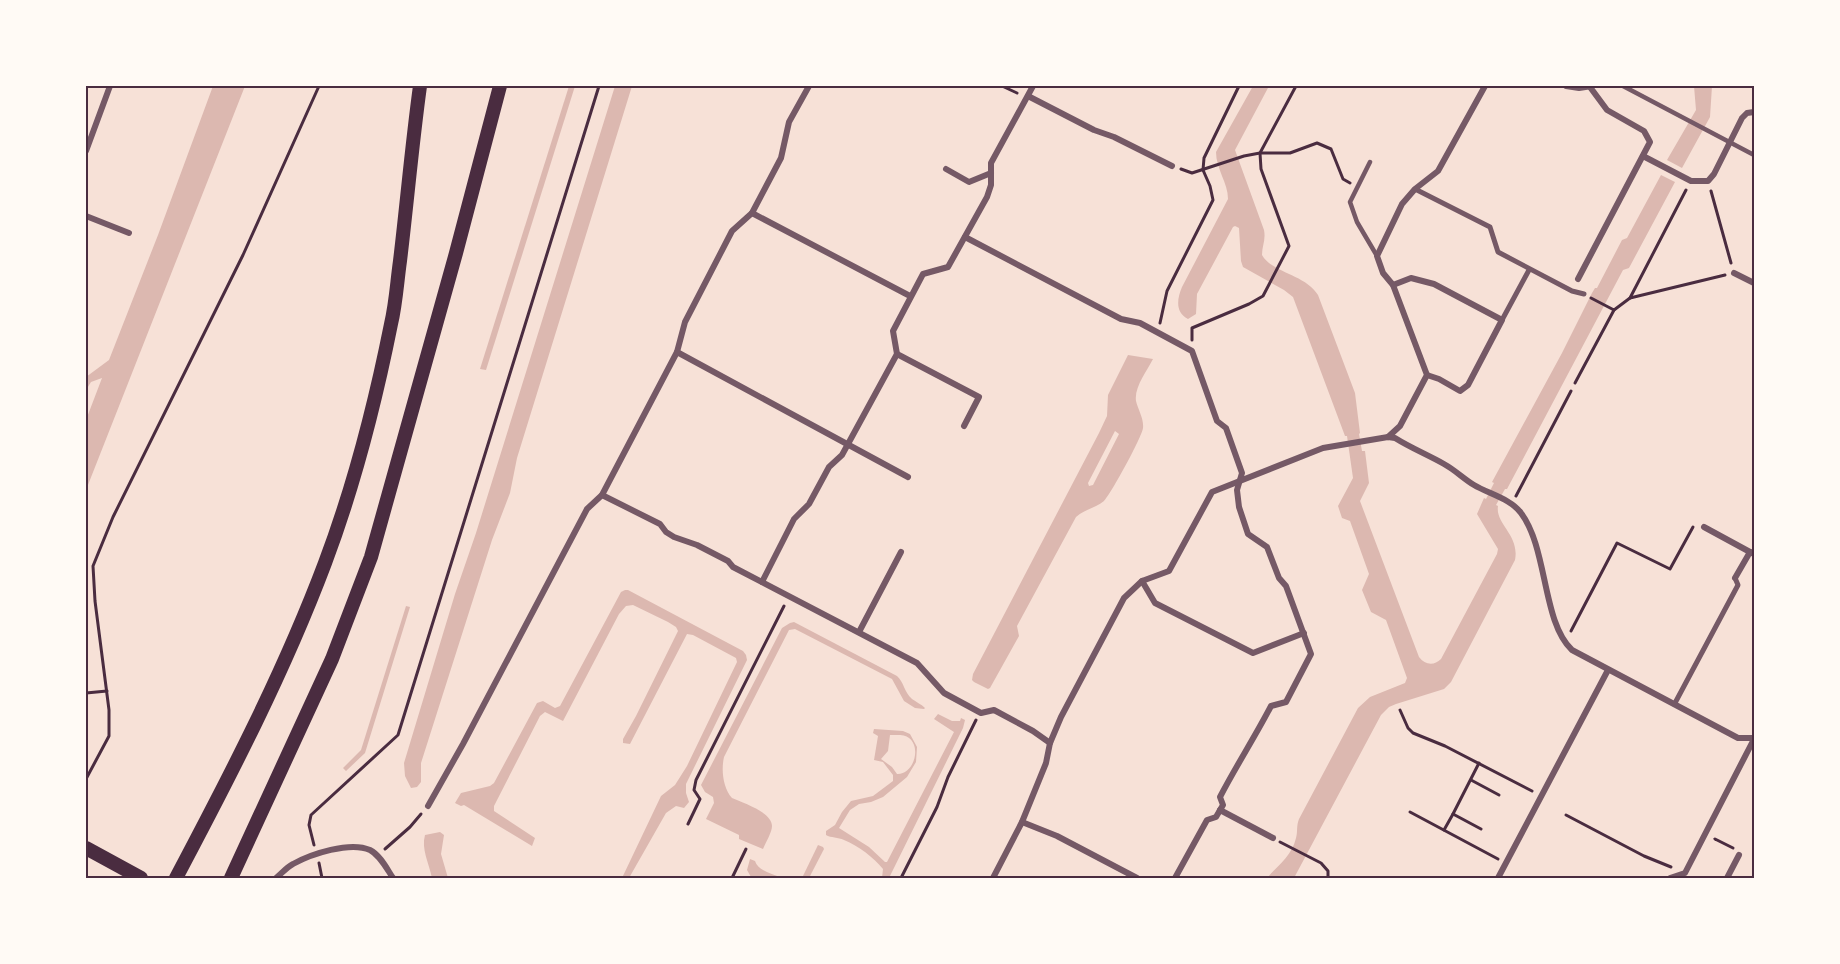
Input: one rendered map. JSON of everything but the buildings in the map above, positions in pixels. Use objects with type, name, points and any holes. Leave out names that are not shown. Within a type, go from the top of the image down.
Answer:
[{"type":"main road","points":[[176,879],[291,649],[347,499],[392,321],[420,86]]},
{"type":"main road","points":[[231,879],[332,659],[371,557],[456,254],[500,86]]},
{"type":"main road","points":[[86,848],[141,879]]},
{"type":"street","points":[[86,151],[111,86]]},
{"type":"street","points":[[428,806],[587,509],[602,495],[677,352],[685,322],[732,231],[752,213],[781,158],[789,122],[809,86]]},
{"type":"street","points":[[762,582],[794,519],[809,504],[829,467],[842,455],[897,354],[893,331],[923,274],[948,267],[966,237],[987,197],[991,185],[991,163],[1033,86]]},
{"type":"street","points":[[1388,437],[1400,426],[1427,375],[1393,285],[1383,273],[1377,256],[1402,204],[1415,189],[1438,171],[1485,86]]},
{"type":"street","points":[[1566,86],[1579,88],[1591,86],[1607,110],[1644,131],[1650,142],[1572,291]]},
{"type":"street","points":[[1028,96],[1172,166]]},
{"type":"street","points":[[1643,156],[1688,179],[1708,181],[1714,174],[1742,118],[1747,113],[1755,112]]},
{"type":"street","points":[[946,169],[969,182],[992,173]]},
{"type":"street","points":[[1415,189],[1490,227],[1498,252],[1529,270],[1572,291],[1584,294]]},
{"type":"street","points":[[752,213],[910,296]]},
{"type":"street","points":[[86,216],[129,233]]},
{"type":"street","points":[[966,237],[1121,319],[1140,323],[1192,351],[1217,420],[1226,428],[1242,473],[1237,490],[1239,507],[1248,534],[1267,547],[1279,578],[1286,586],[1311,654],[1286,702],[1271,706],[1220,796],[1223,805],[1216,817],[1207,820],[1175,879]]},
{"type":"street","points":[[1427,375],[1460,391],[1468,385],[1529,270]]},
{"type":"street","points":[[1734,273],[1755,283]]},
{"type":"street","points":[[1393,285],[1411,279],[1434,284],[1502,320]]},
{"type":"street","points":[[677,352],[908,477]]},
{"type":"street","points":[[897,354],[979,397],[964,426]]},
{"type":"street","points":[[993,879],[1022,822],[1046,763],[1050,743],[1061,717],[1124,598],[1142,581],[1168,571],[1212,492],[1323,448],[1388,437],[1395,438],[1446,465],[1474,485],[1520,511],[1527,522],[1558,627],[1565,643],[1580,656],[1675,703],[1738,738],[1755,739],[1687,876],[1673,877]]},
{"type":"street","points":[[602,495],[660,524],[674,537],[698,545],[728,561],[733,567],[917,663],[944,693],[981,713],[994,710],[1050,743]]},
{"type":"street","points":[[1675,703],[1738,585],[1735,578],[1752,553],[1704,527]]},
{"type":"street","points":[[859,632],[901,552]]},
{"type":"street","points":[[1142,581],[1155,603],[1253,653],[1304,633]]},
{"type":"street","points":[[1498,879],[1608,670]]},
{"type":"street","points":[[1220,810],[1273,838]]},
{"type":"street","points":[[1022,822],[1057,836],[1137,879]]},
{"type":"street","points":[[276,879],[292,864],[317,854],[343,848],[369,850],[377,856],[393,879]]},
{"type":"street","points":[[1727,879],[1739,855]]},
{"type":"lane","points":[[1623,86],[1755,155]]},
{"type":"lane","points":[[1370,162],[1350,201],[1357,222],[1377,256]]},
{"type":"path","points":[[86,779],[109,736],[109,710],[95,601],[93,566],[113,518],[243,255],[319,86]]},
{"type":"path","points":[[317,854],[309,825],[311,815],[398,735],[599,86]]},
{"type":"path","points":[[1002,86],[1020,95],[1028,96]]},
{"type":"path","points":[[1157,333],[1167,291],[1213,200],[1203,170],[1204,158],[1239,86]]},
{"type":"path","points":[[1192,351],[1192,328],[1250,304],[1263,296],[1289,246],[1261,169],[1260,153],[1296,86]]},
{"type":"path","points":[[1172,166],[1192,173],[1244,156],[1260,153],[1290,153],[1317,143],[1331,149],[1343,179],[1357,186]]},
{"type":"path","points":[[1630,297],[1688,179]]},
{"type":"path","points":[[1575,383],[1612,309],[1630,297],[1734,273],[1708,181]]},
{"type":"path","points":[[1584,294],[1612,309]]},
{"type":"path","points":[[1512,505],[1571,391]]},
{"type":"path","points":[[1565,643],[1617,543],[1670,569],[1696,523],[1704,527]]},
{"type":"path","points":[[688,824],[700,799],[694,790],[696,780],[789,597]]},
{"type":"path","points":[[86,693],[107,691]]},
{"type":"path","points":[[1400,710],[1407,728],[1413,734],[1445,746],[1540,798]]},
{"type":"path","points":[[901,879],[937,807],[948,777],[981,713]]},
{"type":"path","points":[[1444,831],[1479,764]]},
{"type":"path","points":[[1471,780],[1499,795]]},
{"type":"path","points":[[377,856],[428,806]]},
{"type":"path","points":[[1410,812],[1506,863]]},
{"type":"path","points":[[1453,814],[1481,829]]},
{"type":"path","points":[[1566,814],[1644,856],[1671,867],[1673,877]]},
{"type":"path","points":[[1283,844],[1325,866],[1328,879]]},
{"type":"path","points":[[733,878],[746,849]]},
{"type":"shaded area","points":[[213,86],[245,86],[86,490],[86,420],[102,378],[91,382],[86,390],[86,377],[109,360]]},
{"type":"shaded area","points":[[569,86],[575,86],[486,370],[480,369]]},
{"type":"shaded area","points":[[615,86],[632,86],[517,458],[510,493],[492,540],[421,763],[421,782],[417,787],[411,788],[405,776],[404,763]]},
{"type":"shaded area","points":[[1253,86],[1269,86],[1235,150],[1264,230],[1262,255],[1273,266],[1305,282],[1318,295],[1355,393],[1359,434],[1362,451],[1365,451],[1369,483],[1360,501],[1419,657],[1427,663],[1433,664],[1441,659],[1497,554],[1498,549],[1477,514],[1494,483],[1492,482],[1592,293],[1597,288],[1622,240],[1627,238],[1661,175],[1675,182],[1629,268],[1623,270],[1507,489],[1496,505],[1500,519],[1514,544],[1515,560],[1451,682],[1444,689],[1389,707],[1381,715],[1294,878],[1267,878],[1291,850],[1296,838],[1299,819],[1358,708],[1370,697],[1405,683],[1407,678],[1386,620],[1371,612],[1362,590],[1369,574],[1350,521],[1342,518],[1338,506],[1353,478],[1347,436],[1345,436],[1293,297],[1243,267],[1239,228],[1235,226],[1197,294],[1196,314],[1188,319],[1179,309],[1178,301],[1182,287],[1228,199],[1216,152]]},
{"type":"shaded area","points":[[1694,86],[1712,86],[1710,117],[1682,168],[1667,160],[1696,110]]},
{"type":"shaded area","points":[[1128,355],[1153,359],[1137,390],[1136,401],[1143,428],[1132,453],[1104,501],[1076,517],[1017,626],[1019,636],[988,689],[972,680],[973,674],[1099,433],[1107,416],[1108,395]],"holes":[[[1115,431],[1119,434],[1093,485],[1089,486],[1088,483]]]},
{"type":"shaded area","points":[[625,590],[743,651],[747,660],[686,784],[689,802],[684,808],[676,806],[666,813],[629,878],[622,878],[661,796],[675,785],[687,766],[737,662],[736,658],[687,634],[630,744],[623,743],[678,631],[668,622],[633,605],[626,606],[619,614],[563,721],[545,712],[540,716],[494,806],[494,811],[535,838],[532,846],[464,805],[455,803],[461,793],[494,783],[537,703],[543,701],[555,708],[560,706],[621,592]]},
{"type":"shaded area","points":[[406,606],[410,607],[365,753],[346,771],[343,768],[361,750]]},
{"type":"shaded area","points":[[794,622],[897,676],[909,696],[925,708],[915,708],[904,701],[892,679],[795,629],[789,630],[723,762],[725,784],[732,798],[762,812],[771,821],[771,831],[763,849],[739,839],[739,835],[706,819],[714,803],[713,797],[705,792],[701,785],[782,628]]},
{"type":"shaded area","points":[[938,714],[952,721],[960,721],[961,718],[965,720],[889,878],[882,878],[883,869],[870,856],[850,842],[826,835],[826,831],[835,825],[851,801],[873,796],[893,781],[893,775],[883,762],[874,760],[878,736],[873,733],[874,729],[903,731],[910,734],[917,747],[916,762],[907,777],[883,797],[859,804],[850,810],[839,828],[869,847],[887,862],[954,732],[934,719]],"holes":[[[890,735],[903,735],[913,742],[914,760],[903,773],[897,774],[881,759],[888,751]]]},
{"type":"shaded area","points":[[440,832],[444,835],[441,854],[448,878],[432,878],[424,840],[425,835]]},
{"type":"shaded area","points":[[818,845],[824,849],[809,878],[802,878]]},
{"type":"shaded area","points":[[750,859],[763,870],[783,878],[751,877],[747,870]]}]
